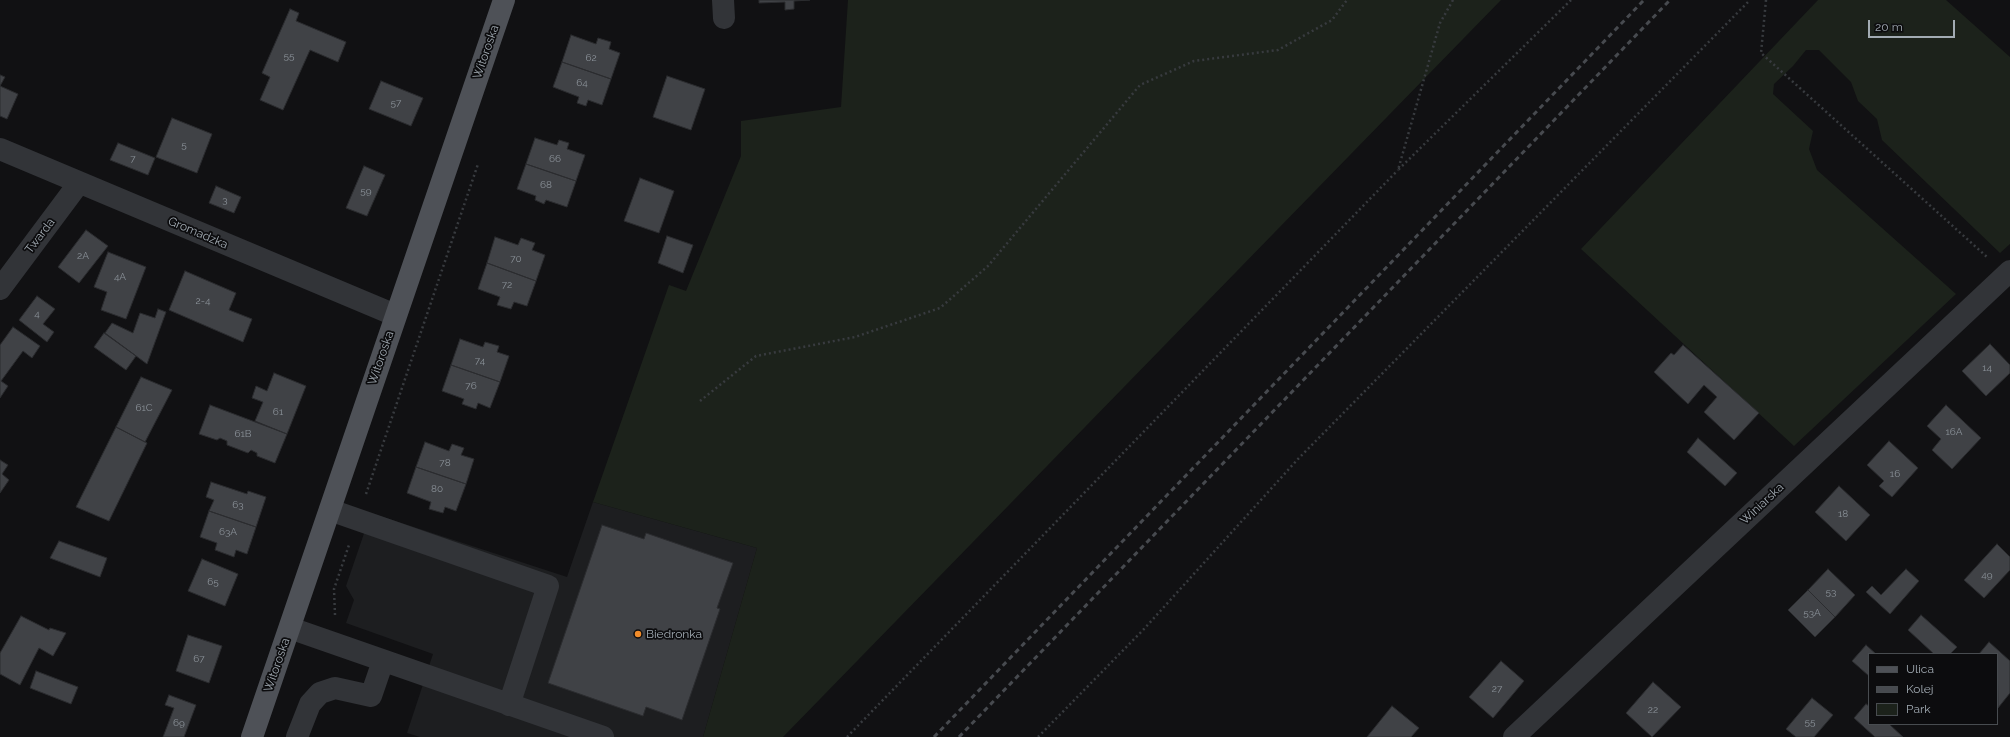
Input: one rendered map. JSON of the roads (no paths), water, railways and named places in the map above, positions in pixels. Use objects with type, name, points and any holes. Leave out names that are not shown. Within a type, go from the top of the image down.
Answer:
[{"type":"main road","name":"Witoroska","points":[[255,727],[504,0]]},
{"type":"street","name":"Gromadzka","points":[[0,150],[395,316]]},
{"type":"street","name":"Twarda","points":[[0,289],[79,183]]},
{"type":"street","name":"Winiarska","points":[[1514,737],[2008,273]]},
{"type":"street","points":[[330,510],[548,586],[509,705]]},
{"type":"street","points":[[290,628],[603,737]]},
{"type":"street","points":[[297,737],[310,704],[320,693],[335,688],[370,696],[383,660]]},
{"type":"street","name":"Witoroska","points":[[243,737],[255,727]]},
{"type":"railway","points":[[934,737],[1644,0]]},
{"type":"railway","points":[[959,737],[1670,0]]},
{"type":"place","name":"Biedronka","points":[[638,634]]}]
